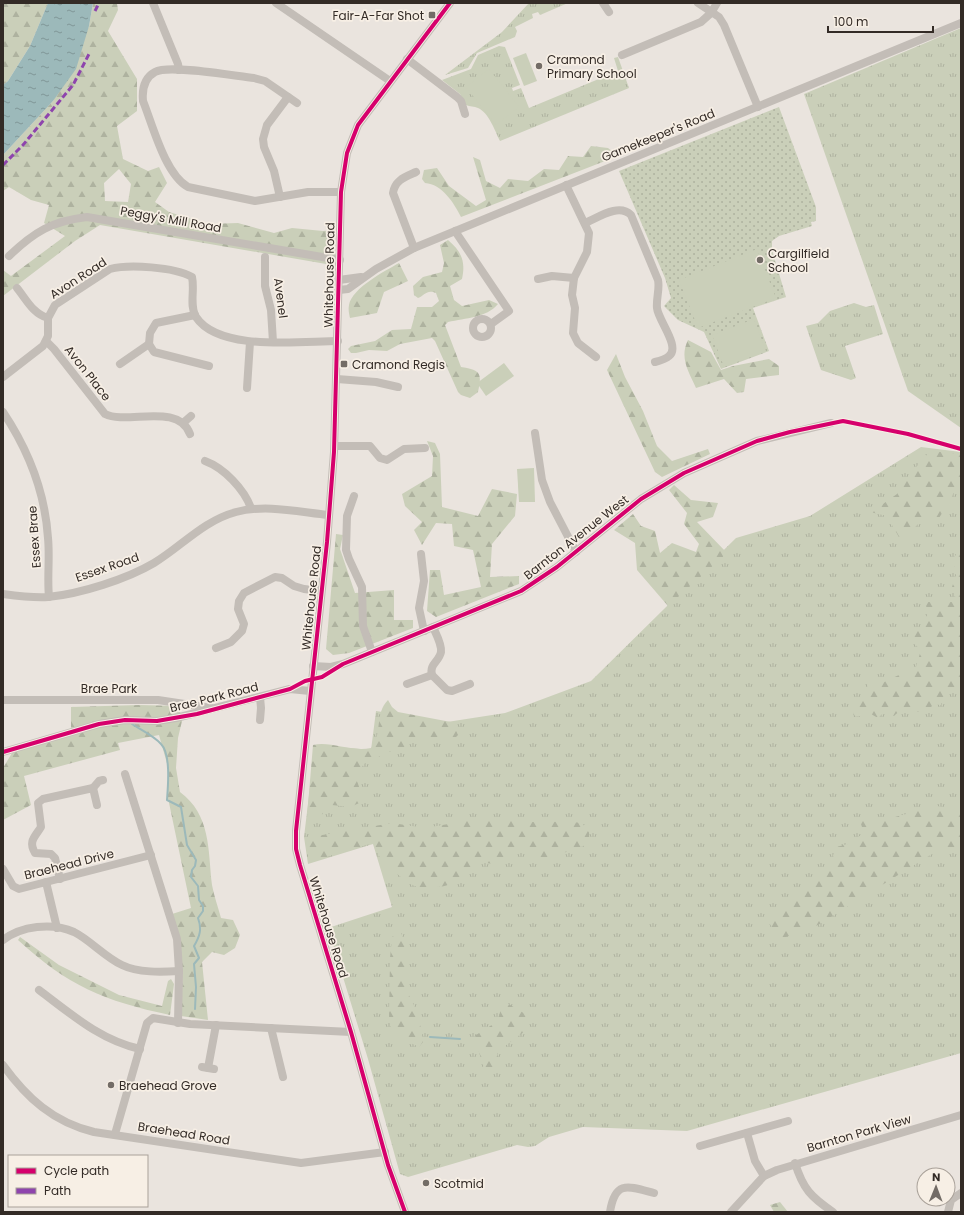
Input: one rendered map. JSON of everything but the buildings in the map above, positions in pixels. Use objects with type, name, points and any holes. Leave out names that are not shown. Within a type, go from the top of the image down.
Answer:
[{"type":"street","points":[[276,3],[390,81]]},
{"type":"street","name":"Whitehouse Road","points":[[404,1212],[296,849],[296,819],[329,515],[335,446],[341,192],[343,168],[351,139],[365,113],[450,3]]},
{"type":"street","points":[[603,3],[609,12]]},
{"type":"street","points":[[698,3],[719,18],[724,25],[758,107]]},
{"type":"street","points":[[622,55],[701,22],[712,13],[717,3]]},
{"type":"street","points":[[152,6],[178,64],[178,70]]},
{"type":"street","name":"Gamekeeper's Road","points":[[339,290],[348,289],[367,275],[414,248],[961,23]]},
{"type":"street","points":[[406,59],[457,97],[461,101],[465,114]]},
{"type":"street","points":[[297,102],[265,81],[254,78],[164,69],[155,72],[149,77],[144,84],[142,94],[143,101],[170,170],[175,178],[188,187],[256,201],[308,192],[341,192]]},
{"type":"street","points":[[280,197],[274,172],[264,147],[264,139],[267,125],[288,97]]},
{"type":"street","points":[[414,248],[393,193],[394,186],[398,181],[416,172]]},
{"type":"street","points":[[566,185],[589,234],[587,252],[574,278],[572,295],[576,308],[574,333],[578,343],[596,358]]},
{"type":"street","points":[[585,223],[619,209],[626,210],[631,215],[658,280],[657,308],[673,344],[673,351],[669,356],[655,362]]},
{"type":"street","name":"Peggy's Mill Road","points":[[8,256],[28,238],[54,223],[87,217],[340,260]]},
{"type":"street","points":[[455,231],[509,312],[491,324]]},
{"type":"street","name":"Avenel","points":[[265,257],[265,286],[271,310],[273,342]]},
{"type":"street","name":"Avon Road","points":[[46,341],[48,318],[55,305],[110,269],[129,266],[185,274],[192,277],[194,286],[193,303],[195,315]]},
{"type":"street","name":"Gamekeeper's Road","points":[[339,280],[356,279],[367,275]]},
{"type":"street","points":[[538,279],[552,276],[574,278]]},
{"type":"street","name":"Avon Road","points":[[17,288],[34,310],[42,316],[48,318]]},
{"type":"street","points":[[206,363],[154,352],[149,344],[150,333],[156,323],[195,315],[202,323],[217,333],[250,342],[338,341]]},
{"type":"street","points":[[3,377],[43,346],[46,341]]},
{"type":"street","name":"Avon Place","points":[[46,341],[105,414],[112,418],[151,416],[170,418],[183,423]]},
{"type":"street","points":[[247,388],[250,342]]},
{"type":"street","points":[[123,363],[149,344]]},
{"type":"street","points":[[337,379],[386,381],[398,387]]},
{"type":"street","name":"Essex Brae","points":[[3,412],[28,455],[43,500],[48,540],[49,597]]},
{"type":"street","points":[[190,434],[183,423],[191,416]]},
{"type":"street","name":"Barnton Avenue West","points":[[313,666],[336,666],[521,591],[545,576],[641,499],[684,473],[757,441],[831,423]]},
{"type":"street","points":[[535,433],[542,480],[550,502],[576,552]]},
{"type":"street","points":[[335,446],[370,446],[380,458],[387,460],[404,446],[425,448]]},
{"type":"street","points":[[205,461],[212,464],[234,482],[250,508]]},
{"type":"street","points":[[354,496],[347,516],[346,550],[348,559],[362,587],[362,626],[372,652]]},
{"type":"street","name":"Essex Road","points":[[3,594],[33,598],[49,597],[100,585],[129,575],[155,562],[202,527],[223,516],[250,508],[265,508],[329,515]]},
{"type":"street","points":[[420,557],[424,589],[419,608],[424,631]]},
{"type":"street","points":[[216,648],[231,642],[242,631],[244,624],[238,609],[239,601],[244,593],[275,577],[282,578],[299,588],[321,591]]},
{"type":"street","points":[[433,627],[441,652],[432,666],[432,675],[447,690],[452,691],[470,684]]},
{"type":"street","points":[[407,684],[432,675]]},
{"type":"street","name":"Brae Park Road","points":[[3,752],[8,752],[58,735],[99,724],[125,720],[156,721],[176,718],[293,689],[310,691]]},
{"type":"street","points":[[260,697],[260,720]]},
{"type":"street","name":"Brae Park","points":[[3,700],[158,700],[214,708]]},
{"type":"street","points":[[125,774],[177,939],[179,971],[178,1023]]},
{"type":"street","points":[[60,879],[55,858],[51,854],[35,853],[32,848],[33,836],[41,827],[38,803],[42,799],[93,788],[99,781],[103,780]]},
{"type":"street","points":[[93,788],[97,805]]},
{"type":"street","name":"Braehead Drive","points":[[3,869],[10,883],[16,888],[23,888],[151,855]]},
{"type":"street","points":[[46,882],[57,928]]},
{"type":"street","points":[[3,940],[12,933],[23,929],[57,928],[73,932],[121,965],[135,970],[179,971]]},
{"type":"street","points":[[41,994],[92,1030],[115,1041],[140,1050]]},
{"type":"street","points":[[115,1134],[140,1050],[146,1023],[150,1019],[156,1017],[178,1023],[216,1026],[351,1032]]},
{"type":"street","points":[[208,1068],[216,1026]]},
{"type":"street","points":[[271,1028],[283,1077]]},
{"type":"street","name":"Braehead Road","points":[[3,1065],[24,1091],[56,1118],[80,1128],[301,1163],[385,1152]]},
{"type":"street","name":"Barnton Park View","points":[[731,1212],[764,1176],[795,1163],[961,1115]]},
{"type":"street","points":[[700,1146],[788,1120]]},
{"type":"street","points":[[747,1133],[755,1161],[764,1176]]},
{"type":"street","points":[[795,1163],[807,1192],[814,1199],[833,1212]]},
{"type":"street","points":[[610,1212],[613,1196],[622,1188],[630,1186],[654,1193]]},
{"type":"street","points":[[948,1212],[951,1200],[961,1193]]},
{"type":"green space","points":[[3,3],[48,3],[30,46],[8,81],[3,85]]},
{"type":"green space","points":[[93,3],[117,3],[118,10],[108,31],[137,79],[137,111],[117,126],[123,159],[148,171],[159,167],[167,183],[155,202],[169,212],[209,224],[238,223],[274,233],[292,228],[323,231],[335,230],[335,255],[332,265],[100,225],[75,241],[3,296],[3,270],[11,276],[65,236],[44,223],[49,205],[31,200],[9,187],[3,191],[3,155],[53,101],[89,26]],"holes":[[[119,169],[131,184],[128,202],[105,201],[104,183]]]},
{"type":"green space","points":[[529,3],[568,3],[540,15],[538,12],[532,14],[533,18],[515,27],[517,31],[515,37],[477,53],[468,68],[445,75],[502,32]]},
{"type":"green space","points":[[961,28],[961,428],[908,391],[804,94]]},
{"type":"green space","points":[[499,46],[505,47],[520,85],[512,88],[513,91],[521,88],[529,108],[618,71],[614,58],[618,57],[629,88],[500,141],[491,123],[482,110],[466,105],[460,94],[442,80],[471,69],[478,55]]},
{"type":"green space","points":[[526,53],[537,81],[524,86],[513,58]]},
{"type":"green space","points":[[489,69],[519,107],[496,125],[466,87]]},
{"type":"green space","points":[[779,107],[816,207],[816,221],[811,222],[812,226],[779,236],[772,241],[772,250],[786,297],[753,308],[769,351],[721,369],[704,332],[678,320],[664,306],[671,298],[665,278],[619,171]]},
{"type":"green space","points":[[591,146],[608,148],[618,156],[461,217],[447,195],[437,187],[425,183],[422,179],[424,170],[437,168],[449,186],[476,206],[486,200],[473,157],[480,160],[486,181],[500,188],[508,179],[528,181],[544,169],[559,170],[568,156],[583,157]]},
{"type":"green space","points":[[448,240],[459,252],[463,262],[462,279],[450,286],[454,300],[462,306],[489,300],[498,304],[493,309],[482,315],[448,322],[445,325],[461,367],[476,371],[480,377],[478,392],[470,398],[461,395],[458,392],[435,341],[432,338],[400,344],[387,351],[369,350],[351,353],[348,349],[351,346],[375,341],[392,330],[411,329],[417,307],[432,307],[439,301],[436,293],[433,292],[428,292],[418,298],[414,295],[413,286],[423,277],[442,272],[444,263],[440,245]]},
{"type":"green space","points":[[757,249],[776,298],[698,328],[679,280]]},
{"type":"green space","points":[[399,263],[408,281],[384,292],[377,313],[350,318],[349,305],[356,292],[362,286]]},
{"type":"green space","points":[[854,303],[866,307],[874,305],[883,334],[845,346],[856,378],[851,380],[821,370],[806,326],[818,323],[830,311]]},
{"type":"green space","points":[[754,319],[766,351],[724,367],[712,335]]},
{"type":"green space","points":[[688,340],[711,352],[721,370],[733,366],[769,359],[779,366],[779,375],[746,379],[744,392],[737,393],[724,379],[696,388],[688,371],[684,353]]},
{"type":"green space","points":[[616,354],[625,377],[643,411],[657,446],[672,461],[708,449],[710,454],[662,477],[655,472],[607,370]]},
{"type":"green space","points":[[504,363],[514,376],[486,396],[477,383]]},
{"type":"green space","points":[[427,441],[435,443],[440,454],[442,507],[478,516],[492,489],[517,494],[515,516],[492,544],[490,577],[519,576],[519,584],[436,617],[427,611],[430,570],[440,570],[444,595],[481,587],[473,550],[454,546],[452,524],[436,523],[422,545],[414,530],[422,522],[405,506],[402,494],[432,476],[433,456]]},
{"type":"green space","points":[[921,447],[961,452],[961,1053],[687,1131],[583,1127],[549,1137],[535,1146],[528,1147],[517,1145],[408,1177],[400,1174],[368,1059],[328,928],[392,907],[373,844],[308,864],[304,837],[315,745],[371,750],[376,711],[447,722],[505,713],[591,681],[736,538],[810,516]]},
{"type":"green space","points":[[930,451],[961,454],[961,475],[950,501],[937,521],[922,520],[915,527],[910,541],[900,539],[887,516],[870,512],[869,507],[880,506],[897,494],[900,486]]},
{"type":"green space","points":[[534,468],[535,502],[519,502],[517,469]]},
{"type":"green space","points":[[674,485],[691,500],[718,503],[713,517],[697,522],[727,553],[668,606],[637,570],[635,543],[614,530],[633,514],[641,526],[655,531],[660,553],[672,543],[696,552],[699,544],[684,524],[687,513],[669,490]]},
{"type":"green space","points":[[336,534],[343,535],[340,549],[355,593],[394,590],[394,620],[413,620],[413,628],[349,653],[333,655],[326,649]]},
{"type":"green space","points":[[961,547],[961,689],[958,687],[941,698],[941,705],[933,704],[930,709],[924,711],[913,712],[903,709],[894,716],[883,713],[878,718],[871,714],[854,717],[853,708],[866,694],[868,683],[884,682],[916,667],[921,650],[908,638],[921,627],[928,613],[925,602],[957,602],[952,587],[956,575],[953,559]]},
{"type":"green space","points":[[388,700],[392,707],[398,712],[451,722],[456,728],[458,735],[455,738],[419,739],[413,741],[402,750],[389,752],[365,763],[360,769],[357,781],[364,801],[350,807],[323,804],[323,814],[307,817],[313,745],[327,744],[356,749],[371,748],[377,737],[381,712]]},
{"type":"green space","points":[[139,705],[179,706],[182,721],[178,738],[176,768],[180,792],[198,811],[203,822],[208,846],[212,885],[221,918],[233,920],[240,935],[235,948],[224,955],[212,952],[202,962],[208,1020],[181,1016],[181,953],[172,914],[191,908],[168,798],[168,767],[159,735],[118,743],[120,750],[24,776],[31,805],[3,820],[3,768],[15,748],[71,732],[71,707]]},
{"type":"green space","points":[[936,806],[961,810],[961,846],[935,852],[818,925],[778,940],[770,924],[832,859],[836,847],[848,844],[864,833],[860,821],[895,817]]},
{"type":"green space","points":[[507,820],[526,822],[582,823],[589,832],[589,841],[587,844],[579,848],[542,859],[534,857],[524,847],[496,864],[475,862],[460,878],[450,884],[437,887],[417,887],[385,868],[373,843],[309,862],[305,838],[392,823],[425,828],[466,821]]},
{"type":"green space","points":[[397,927],[401,933],[405,947],[405,978],[408,994],[415,1008],[422,1034],[423,1042],[419,1047],[394,1035],[389,1021],[390,958],[392,938]]},
{"type":"green space","points":[[20,937],[59,965],[119,995],[162,1006],[168,981],[171,979],[174,984],[170,1015],[125,1004],[88,990],[36,956],[18,940]]},
{"type":"green space","points":[[505,1002],[527,1015],[529,1028],[497,1052],[499,1066],[497,1073],[491,1074],[484,1072],[476,1035],[498,1021],[501,1008]]},
{"type":"green space","points":[[780,1202],[788,1212],[774,1212],[770,1205]]},
{"type":"water","points":[[48,3],[93,3],[89,26],[76,69],[53,101],[3,155],[3,85],[8,81],[30,46]]},
{"type":"waterway","points":[[132,724],[155,738],[164,749],[168,762],[167,800],[181,807],[187,845],[196,860],[191,877],[198,886],[199,900],[203,906],[203,911],[198,918],[200,932],[194,946],[199,958],[194,964],[196,987],[195,1009]]},
{"type":"waterway","points":[[430,1037],[460,1039]]},
{"type":"marked path","points":[[95,11],[99,3]]},
{"type":"marked path","points":[[3,165],[23,145],[73,85],[89,54]]},
{"type":"cycle path","points":[[405,1212],[388,1165],[351,1032],[300,865],[296,849],[296,831],[327,542],[334,452],[341,192],[347,153],[358,125],[450,3]]},
{"type":"cycle path","points":[[3,752],[99,724],[125,720],[157,721],[197,714],[290,689],[305,681],[322,677],[343,664],[521,591],[557,567],[641,499],[684,473],[757,441],[790,432],[843,421],[908,434],[961,449]]},
{"type":"place","name":"Fair-A-Far Shot","points":[[432,15]]},
{"type":"place","name":"Cramond Primary School","points":[[539,66]]},
{"type":"place","name":"Cargilfield School","points":[[760,260]]},
{"type":"place","name":"Cramond Regis","points":[[344,364]]},
{"type":"place","name":"Braehead Grove","points":[[111,1085]]},
{"type":"place","name":"Scotmid","points":[[426,1183]]}]
